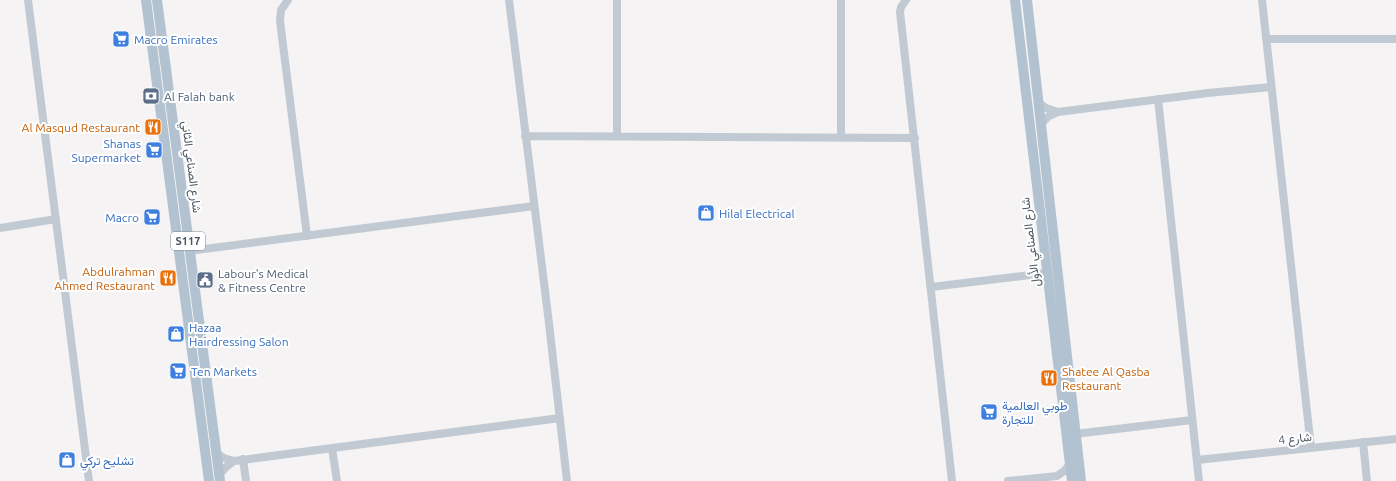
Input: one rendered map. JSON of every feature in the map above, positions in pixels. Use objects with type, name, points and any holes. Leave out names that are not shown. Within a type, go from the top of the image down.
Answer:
[{"type":"main road","name":"شارع الصناعي الثاني","points":[[146,0],[209,481]]},
{"type":"main road","name":"شارع الصناعي الثاني","points":[[156,0],[220,478]]},
{"type":"main road","name":"شارع الصناعي الأول","points":[[1015,0],[1070,464],[1070,481]]},
{"type":"main road","name":"شارع الصناعي الأول","points":[[1027,0],[1040,103],[1041,124],[1081,481]]},
{"type":"street","points":[[28,0],[89,481]]},
{"type":"street","points":[[288,0],[281,10],[279,17],[307,236]]},
{"type":"street","points":[[509,0],[567,481]]},
{"type":"street","points":[[617,136],[618,0]]},
{"type":"street","points":[[841,0],[841,138]]},
{"type":"street","points":[[906,0],[901,7],[900,12],[952,481]]},
{"type":"street","points":[[1262,0],[1311,448]]},
{"type":"street","points":[[1266,39],[1396,39]]},
{"type":"street","points":[[1041,124],[1048,116],[1058,112],[1158,99],[1271,87]]},
{"type":"street","points":[[1158,99],[1199,481]]},
{"type":"street","points":[[1040,103],[1046,108],[1058,112]]},
{"type":"street","points":[[525,136],[915,138]]},
{"type":"street","points":[[189,251],[534,206]]},
{"type":"street","points":[[0,228],[56,219]]},
{"type":"street","points":[[931,287],[1047,273]]},
{"type":"street","points":[[216,453],[224,458],[234,461],[560,418]]},
{"type":"street","points":[[1075,434],[1192,420]]},
{"type":"street","name":"شارع 4","points":[[1197,460],[1396,439]]},
{"type":"street","points":[[1363,442],[1367,481]]},
{"type":"street","points":[[332,448],[337,481]]},
{"type":"street","points":[[243,460],[246,481]]},
{"type":"street","points":[[220,478],[226,467],[234,461]]},
{"type":"street","points":[[1057,476],[1070,464]]},
{"type":"street","points":[[1008,481],[1057,476],[1070,481]]},
{"type":"place","name":"Macro Emirates","points":[[121,39]]},
{"type":"place","name":"Al Falah bank","points":[[151,96]]},
{"type":"place","name":"Al Masqud Restaurant","points":[[153,127]]},
{"type":"place","name":"Shanas Supermarket","points":[[154,150]]},
{"type":"place","name":"Hilal Electrical","points":[[706,213]]},
{"type":"place","name":"Macro","points":[[152,217]]},
{"type":"place","name":"Abdulrahman Ahmed Restaurant","points":[[168,278]]},
{"type":"place","name":"Labour's Medical & Fitness Centre","points":[[205,280]]},
{"type":"place","name":"Hazaa Hairdressing Salon","points":[[176,334]]},
{"type":"place","name":"Ten Markets","points":[[178,371]]},
{"type":"place","name":"Shatee Al Qasba Restaurant","points":[[1049,378]]},
{"type":"place","name":"طوبي العالمية للتجارة","points":[[989,412]]},
{"type":"place","name":"تشليح تركي","points":[[67,460]]}]
